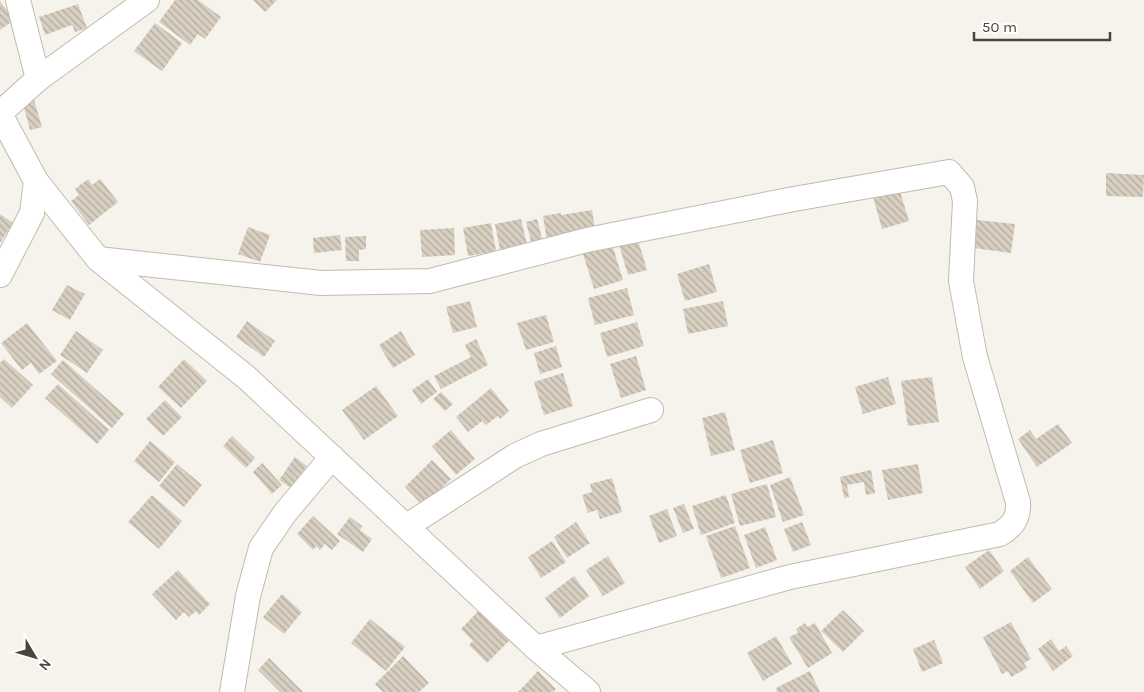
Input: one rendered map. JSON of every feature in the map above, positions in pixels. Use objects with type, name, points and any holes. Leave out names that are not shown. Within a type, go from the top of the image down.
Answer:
[{"type":"street","points":[[18,0],[38,79]]},
{"type":"street","points":[[147,0],[38,79],[0,113],[36,181],[98,258],[246,377],[536,648],[588,692]]},
{"type":"street","points":[[98,258],[321,283],[430,281],[587,240],[794,199],[949,172],[962,187],[965,201],[961,281],[975,357],[1018,502],[1019,513],[1016,521],[1010,528],[1000,534],[790,577],[536,648]]},
{"type":"street","points":[[0,275],[32,213],[36,181]]},
{"type":"street","points":[[407,526],[515,456],[541,444],[651,410]]},
{"type":"street","points":[[232,692],[248,596],[261,548],[285,513],[332,457]]},
{"type":"building","points":[[175,0],[198,0],[221,17],[205,39],[198,34],[190,45],[159,22]]},
{"type":"building","points":[[253,0],[277,0],[265,12]]},
{"type":"building","points":[[0,1],[14,20],[0,30]]},
{"type":"building","points":[[78,4],[87,28],[75,32],[72,25],[45,35],[39,17]]},
{"type":"building","points":[[155,23],[182,43],[162,71],[134,51]]},
{"type":"building","points":[[34,100],[42,127],[30,130],[23,104]]},
{"type":"building","points":[[1106,173],[1144,175],[1143,197],[1106,196]]},
{"type":"building","points":[[88,179],[92,185],[100,179],[118,202],[89,225],[71,201],[79,195],[75,189]]},
{"type":"building","points":[[898,185],[909,221],[882,229],[872,193]]},
{"type":"building","points":[[592,210],[595,229],[547,241],[543,216]]},
{"type":"building","points":[[0,214],[13,223],[0,243]]},
{"type":"building","points":[[521,219],[527,245],[500,250],[495,224]]},
{"type":"building","points":[[537,219],[543,242],[532,245],[526,222]]},
{"type":"building","points":[[977,220],[1015,224],[1011,253],[974,248]]},
{"type":"building","points":[[491,223],[496,251],[468,256],[463,228]]},
{"type":"building","points":[[248,227],[270,235],[260,262],[238,254]]},
{"type":"building","points":[[454,228],[455,255],[422,257],[420,230]]},
{"type":"building","points":[[340,235],[342,250],[314,253],[313,238]]},
{"type":"building","points":[[366,236],[366,249],[359,250],[359,261],[346,261],[345,237]]},
{"type":"building","points":[[638,240],[647,270],[628,275],[619,245]]},
{"type":"building","points":[[612,244],[623,280],[594,289],[583,254]]},
{"type":"building","points":[[709,264],[717,292],[685,301],[677,274]]},
{"type":"building","points":[[67,285],[85,294],[70,320],[52,310]]},
{"type":"building","points":[[627,288],[634,315],[595,325],[588,298]]},
{"type":"building","points":[[470,301],[477,327],[453,333],[446,307]]},
{"type":"building","points":[[723,301],[728,326],[688,334],[683,309]]},
{"type":"building","points":[[546,315],[554,342],[526,350],[517,323]]},
{"type":"building","points":[[247,321],[275,341],[264,357],[236,337]]},
{"type":"building","points":[[637,322],[644,346],[607,357],[600,333]]},
{"type":"building","points":[[27,323],[57,361],[39,374],[31,363],[22,370],[1,343]]},
{"type":"building","points":[[76,331],[103,350],[87,373],[60,355]]},
{"type":"building","points":[[401,331],[415,355],[393,368],[379,345]]},
{"type":"building","points":[[476,339],[488,365],[441,389],[434,376],[471,357],[465,345]]},
{"type":"building","points":[[556,346],[562,367],[540,374],[534,353]]},
{"type":"building","points":[[636,356],[646,390],[621,398],[610,364]]},
{"type":"building","points":[[4,359],[33,385],[12,408],[0,397],[0,363]]},
{"type":"building","points":[[184,359],[207,381],[181,408],[158,387]]},
{"type":"building","points":[[63,360],[124,414],[112,428],[51,374]]},
{"type":"building","points":[[563,373],[573,406],[544,415],[534,382]]},
{"type":"building","points":[[888,377],[896,404],[863,414],[855,387]]},
{"type":"building","points":[[932,377],[939,422],[908,426],[901,381]]},
{"type":"building","points":[[428,379],[437,392],[421,404],[412,390]]},
{"type":"building","points":[[58,384],[109,430],[97,444],[45,398]]},
{"type":"building","points":[[376,386],[398,416],[364,440],[342,410]]},
{"type":"building","points":[[491,388],[509,411],[500,419],[498,416],[486,425],[482,421],[468,432],[456,417]]},
{"type":"building","points":[[441,392],[453,404],[445,411],[433,399]]},
{"type":"building","points":[[165,400],[182,417],[163,436],[146,419]]},
{"type":"building","points":[[725,412],[735,450],[711,456],[702,418]]},
{"type":"building","points":[[1058,424],[1072,443],[1037,467],[1018,439],[1030,430],[1036,439]]},
{"type":"building","points":[[451,430],[475,459],[456,475],[432,446]]},
{"type":"building","points":[[232,436],[255,458],[246,468],[223,446]]},
{"type":"building","points":[[773,440],[783,473],[750,483],[740,450]]},
{"type":"building","points":[[150,441],[175,462],[159,482],[134,461]]},
{"type":"building","points":[[295,457],[307,466],[291,488],[279,480]]},
{"type":"building","points":[[432,460],[451,479],[423,506],[405,487]]},
{"type":"building","points":[[262,463],[282,485],[272,494],[253,472]]},
{"type":"building","points":[[177,464],[202,485],[184,507],[159,486]]},
{"type":"building","points":[[918,464],[923,493],[888,500],[882,470]]},
{"type":"building","points":[[871,470],[875,493],[866,495],[864,482],[847,485],[849,497],[844,498],[840,477]]},
{"type":"building","points":[[790,477],[804,515],[783,522],[770,485]]},
{"type":"building","points":[[612,478],[622,512],[600,519],[597,510],[588,513],[582,495],[592,492],[590,484]]},
{"type":"building","points":[[767,484],[776,517],[740,526],[731,494]]},
{"type":"building","points":[[152,495],[182,521],[159,549],[128,522]]},
{"type":"building","points":[[726,495],[735,523],[701,535],[692,506]]},
{"type":"building","points":[[684,504],[694,529],[683,533],[673,508]]},
{"type":"building","points":[[667,509],[677,536],[659,543],[649,516]]},
{"type":"building","points":[[313,516],[340,541],[332,550],[325,544],[320,550],[316,546],[313,550],[297,534]]},
{"type":"building","points":[[350,517],[362,526],[360,530],[372,539],[363,552],[337,534]]},
{"type":"building","points":[[576,522],[590,543],[567,558],[554,537]]},
{"type":"building","points":[[802,522],[811,545],[793,552],[784,529]]},
{"type":"building","points":[[735,526],[750,568],[721,578],[706,536]]},
{"type":"building","points":[[765,527],[777,560],[756,568],[744,535]]},
{"type":"building","points":[[552,541],[566,562],[541,578],[528,557]]},
{"type":"building","points":[[989,550],[1004,571],[980,589],[965,567]]},
{"type":"building","points":[[608,556],[625,583],[603,596],[586,570]]},
{"type":"building","points":[[1028,557],[1052,589],[1033,603],[1010,571]]},
{"type":"building","points":[[178,570],[210,604],[199,615],[196,611],[189,617],[184,612],[176,620],[152,594]]},
{"type":"building","points":[[574,576],[589,596],[560,618],[545,598]]},
{"type":"building","points":[[282,594],[302,612],[284,634],[263,617]]},
{"type":"building","points":[[484,605],[514,636],[487,663],[469,645],[473,641],[461,629]]},
{"type":"building","points":[[843,610],[864,631],[843,652],[821,631]]},
{"type":"building","points":[[370,619],[405,647],[386,671],[351,643]]},
{"type":"building","points":[[1011,622],[1031,659],[1024,663],[1027,668],[1011,677],[1008,671],[1002,674],[983,637]]},
{"type":"building","points":[[805,623],[807,627],[815,623],[832,653],[808,668],[789,637],[798,633],[796,629]]},
{"type":"building","points":[[776,636],[792,664],[763,681],[747,653]]},
{"type":"building","points":[[1051,639],[1059,651],[1066,646],[1073,656],[1053,671],[1038,649]]},
{"type":"building","points":[[934,640],[943,663],[922,672],[913,649]]},
{"type":"building","points":[[403,656],[429,683],[419,692],[383,692],[375,684]]},
{"type":"building","points":[[269,658],[303,692],[280,692],[258,670]]},
{"type":"building","points":[[538,671],[556,689],[553,692],[518,692]]},
{"type":"building","points":[[810,671],[820,692],[777,692],[776,688]]}]
